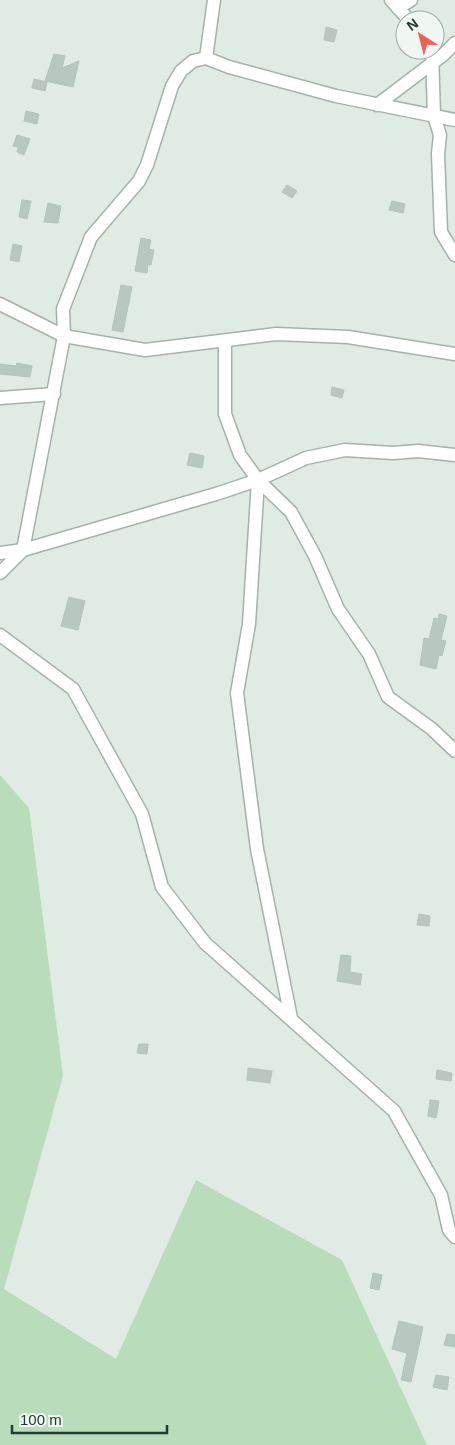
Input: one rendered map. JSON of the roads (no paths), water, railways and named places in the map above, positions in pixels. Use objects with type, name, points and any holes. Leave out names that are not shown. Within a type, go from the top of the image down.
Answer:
[{"type":"street","points":[[206,58],[214,0]]},
{"type":"street","points":[[395,4],[411,0]]},
{"type":"street","points":[[377,105],[455,43]]},
{"type":"street","points":[[0,572],[23,550],[64,336],[63,309],[91,237],[139,181],[147,165],[172,86],[181,71],[193,61],[206,58],[238,70],[377,105],[455,120]]},
{"type":"street","points":[[432,63],[434,116],[440,135],[438,154],[441,232],[455,255]]},
{"type":"street","points":[[0,304],[64,336],[145,350],[276,334],[348,337],[455,354]]},
{"type":"street","points":[[225,341],[226,414],[240,455],[258,480],[291,512],[315,556],[338,609],[369,654],[388,697],[432,729],[455,751]]},
{"type":"street","points":[[0,398],[54,394]]},
{"type":"street","points":[[0,553],[23,550],[258,480],[306,458],[345,450],[393,453],[418,451],[455,455]]},
{"type":"street","points":[[258,480],[250,624],[237,693],[257,849],[291,1018]]},
{"type":"street","points":[[0,635],[73,689],[142,814],[162,887],[205,943],[394,1111],[441,1194],[449,1230],[455,1237]]}]
